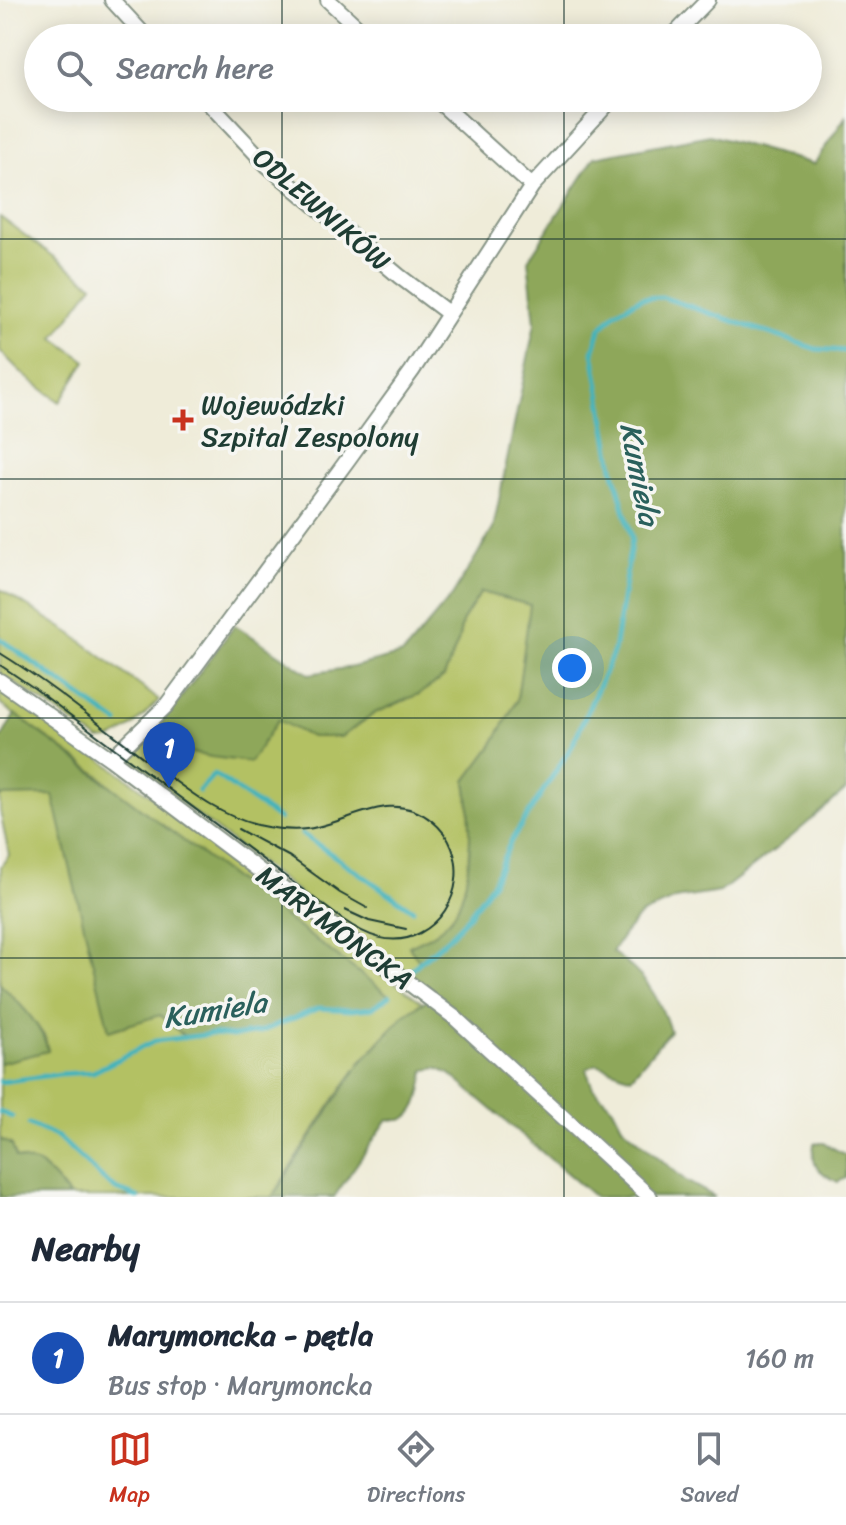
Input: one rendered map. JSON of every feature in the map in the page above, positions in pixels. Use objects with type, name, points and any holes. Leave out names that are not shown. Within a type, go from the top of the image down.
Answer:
[{"type":"street","points":[[112,0],[134,24]]},
{"type":"street","points":[[328,0],[354,24]]},
{"type":"street","points":[[685,24],[708,0]]},
{"type":"street","name":"ODLEWNIKÓW","points":[[217,112],[267,165],[448,313]]},
{"type":"street","points":[[450,112],[532,186]]},
{"type":"street","points":[[111,759],[166,706],[412,371],[532,186],[600,112]]},
{"type":"street","name":"MARYMONCKA","points":[[0,681],[111,759],[454,1017],[650,1197]]},
{"type":"green space","points":[[846,116],[846,790],[720,892],[675,899],[640,915],[612,952],[649,986],[661,1006],[670,1031],[631,1077],[597,1064],[586,1069],[593,1088],[613,1108],[622,1126],[686,1181],[715,1197],[595,1197],[450,1074],[437,1068],[425,1070],[419,1099],[412,1112],[401,1120],[388,1119],[334,1197],[272,1197],[360,1063],[404,1015],[436,994],[408,972],[420,962],[409,946],[426,938],[451,918],[464,889],[469,852],[466,781],[492,746],[517,700],[530,605],[481,592],[462,622],[458,642],[444,677],[419,694],[375,713],[341,737],[311,737],[278,720],[250,762],[183,751],[175,743],[151,731],[171,711],[235,625],[309,674],[403,654],[452,596],[493,529],[535,323],[528,260],[595,157],[710,135],[814,164]]},
{"type":"green space","points":[[0,217],[93,285],[54,338],[86,361],[60,402],[25,376],[0,351]]},
{"type":"green space","points":[[0,589],[72,634],[159,700],[124,732],[99,740],[0,673]]},
{"type":"green space","points":[[481,592],[531,605],[517,700],[492,746],[466,781],[469,852],[464,889],[458,905],[442,927],[409,946],[420,962],[408,972],[349,931],[137,769],[133,762],[134,747],[151,730],[183,751],[278,719],[311,737],[341,737],[375,713],[419,694],[458,642],[462,622]]},
{"type":"green space","points":[[0,689],[129,779],[422,1002],[399,1021],[358,1067],[272,1197],[70,1197],[39,1164],[16,1158],[12,1145],[0,1139],[0,1063],[48,1050],[45,1037],[33,1020],[0,984],[1,866],[9,855],[0,796],[53,794],[160,1015],[184,1036],[233,1036],[260,1032],[319,1008],[351,1010],[100,776],[0,704]]},
{"type":"green space","points":[[15,714],[390,996],[372,1008],[319,1008],[260,1032],[233,1036],[184,1036],[160,1015],[109,1031],[53,795],[0,796],[0,737]]},
{"type":"green space","points":[[0,984],[35,1023],[48,1051],[0,1063]]},
{"type":"green space","points":[[0,1139],[12,1145],[16,1158],[39,1164],[70,1197],[0,1197]]},
{"type":"green space","points":[[814,1143],[824,1143],[846,1155],[846,1178],[838,1182],[817,1168]]},
{"type":"waterway","name":"Kumiela","points":[[408,972],[468,917],[493,882],[511,841],[572,746],[614,651],[632,538],[613,468],[593,352],[600,329],[616,312],[641,298],[662,297],[816,349],[846,351]]},
{"type":"waterway","points":[[0,639],[118,723]]},
{"type":"waterway","points":[[199,791],[214,774],[279,819]]},
{"type":"waterway","points":[[302,834],[413,910]]},
{"type":"waterway","name":"Kumiela","points":[[0,1082],[93,1072],[155,1041],[260,1032],[319,1008],[372,1008],[390,996]]},
{"type":"waterway","points":[[0,1112],[12,1117]]},
{"type":"waterway","points":[[29,1124],[58,1137],[116,1189],[138,1197]]},
{"type":"tram line","points":[[0,653],[60,694],[192,794],[243,821],[271,828],[302,829],[375,809],[389,807],[418,812],[432,821],[452,848],[456,880],[445,910],[434,923],[410,937],[379,938],[360,930],[0,665]]},
{"type":"tram line","points":[[238,829],[290,857],[340,893],[367,908]]},
{"type":"tram line","points":[[345,910],[369,921],[406,929]]},
{"type":"place","name":"Wojewódzki Szpital Zespolony","points":[[183,420]]},
{"type":"place","name":"Marymoncka - pętla","points":[[169,788]]}]
